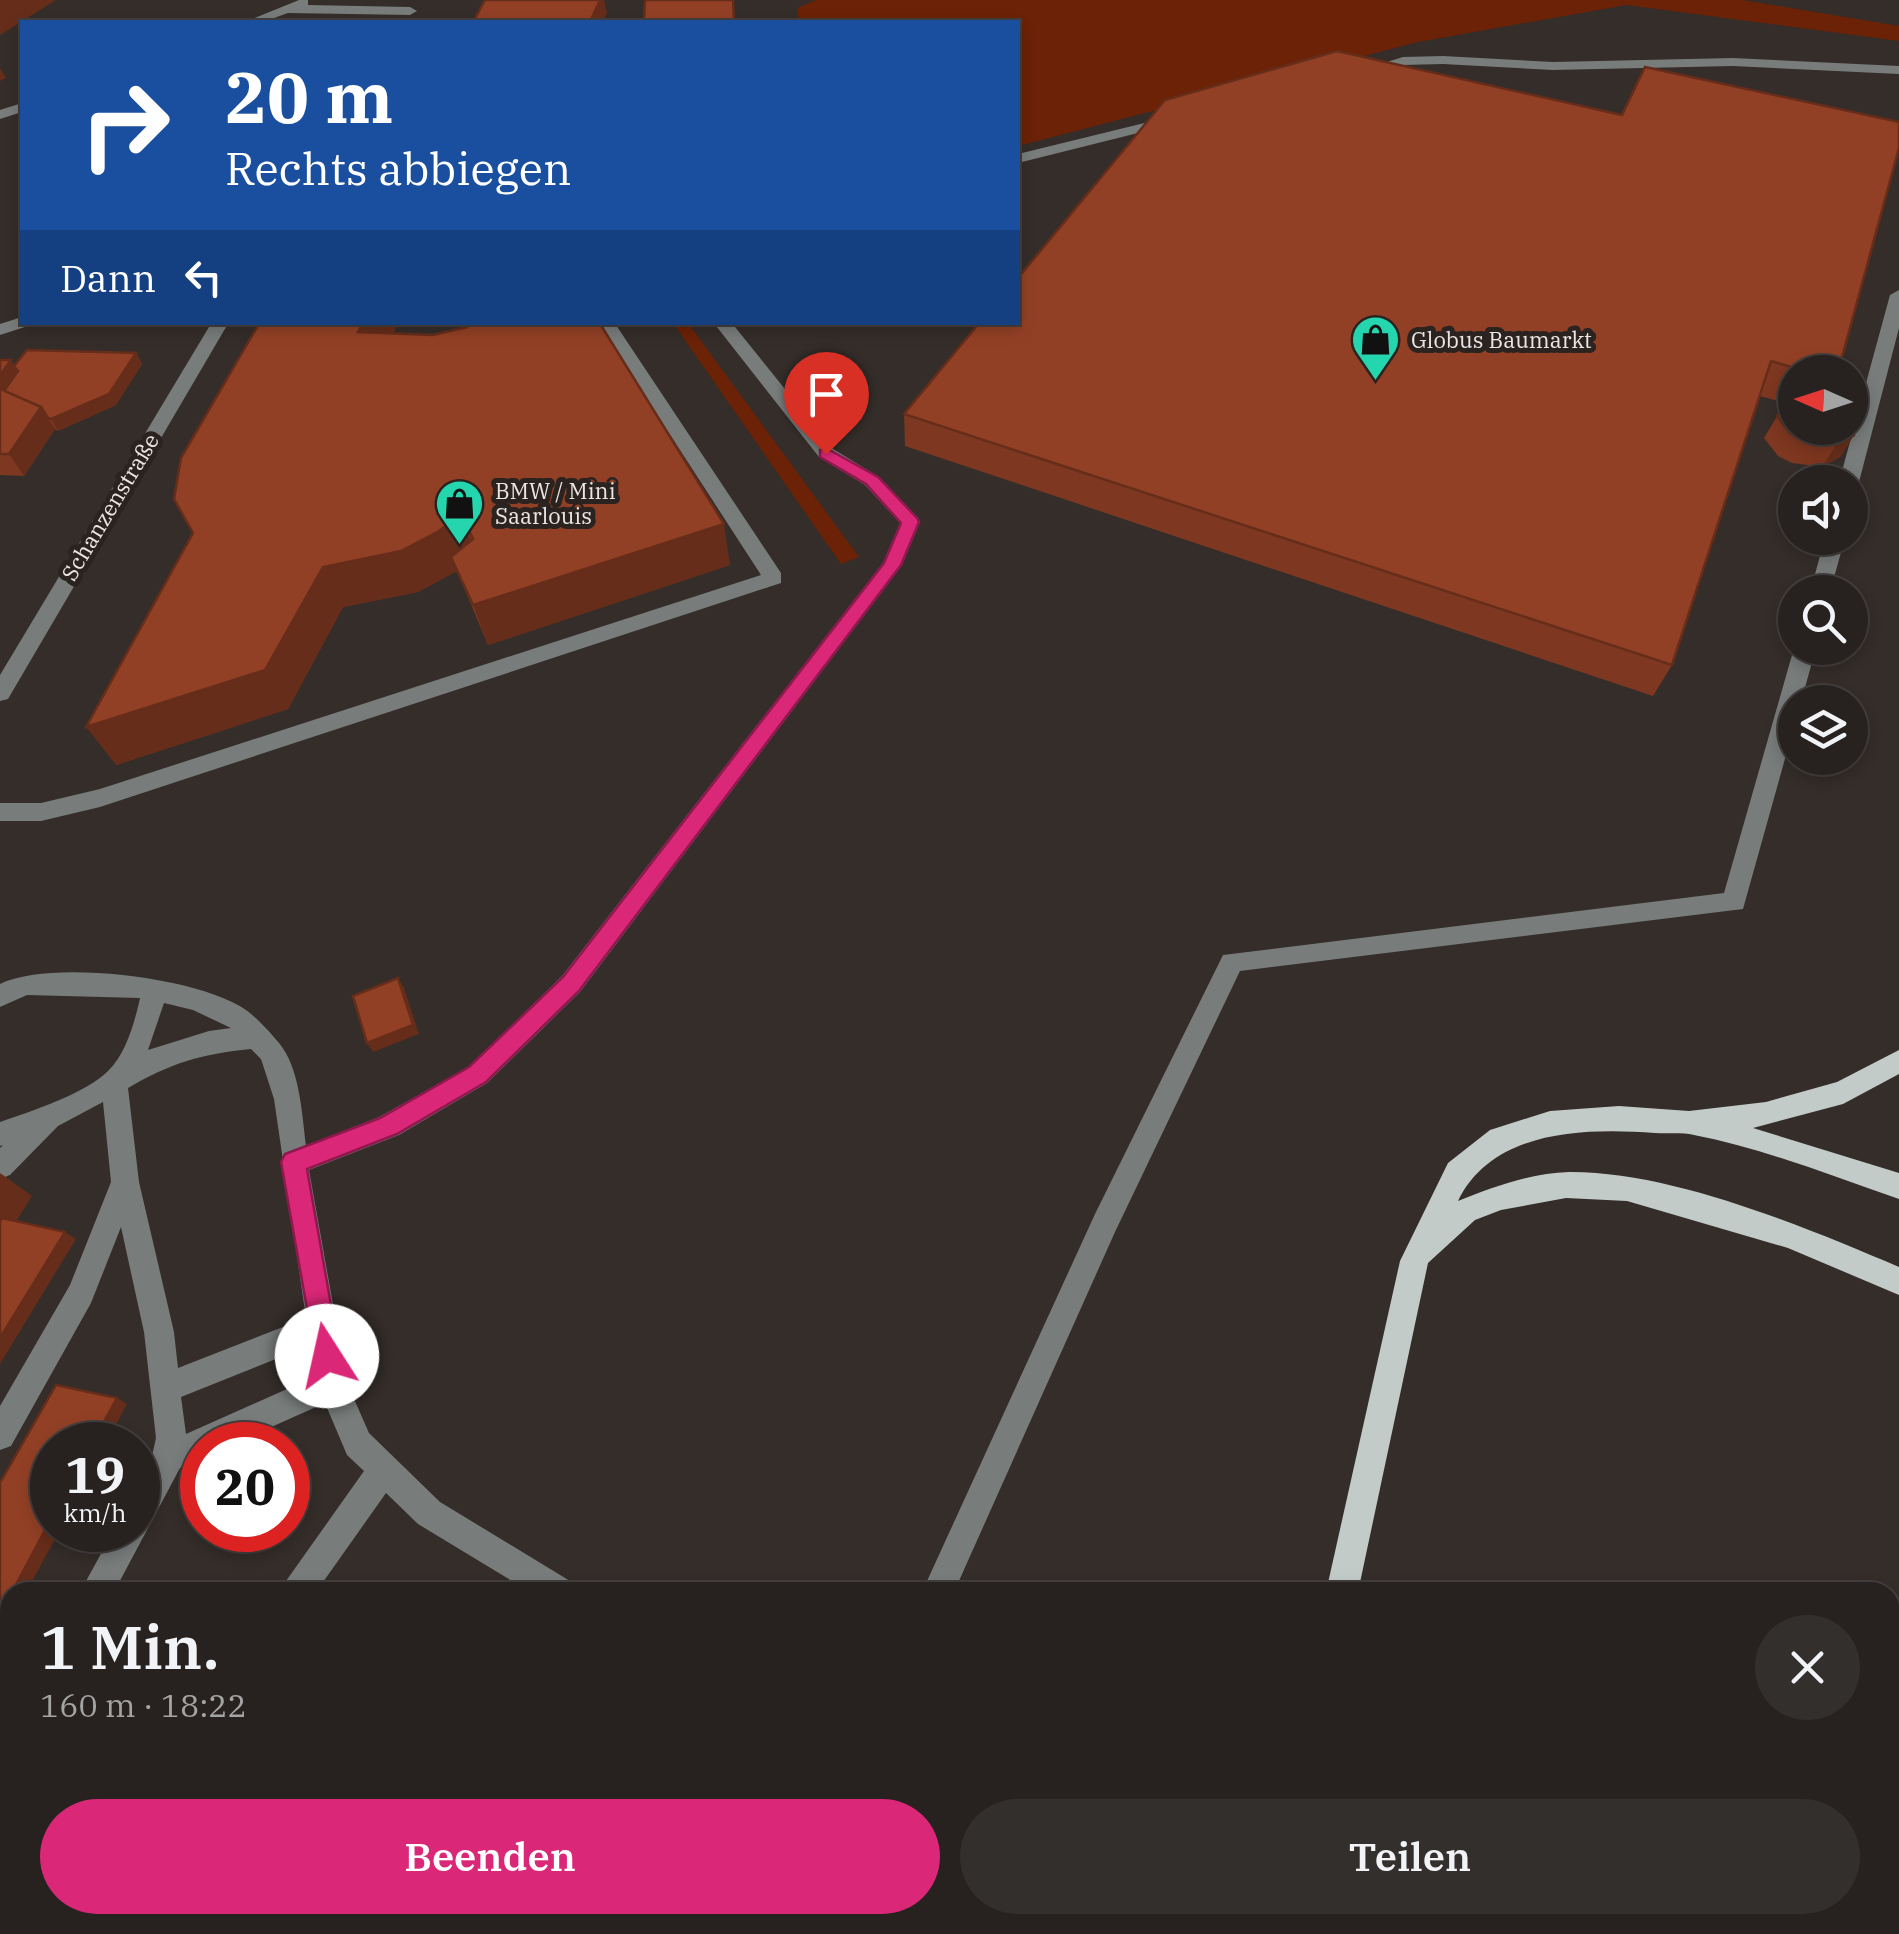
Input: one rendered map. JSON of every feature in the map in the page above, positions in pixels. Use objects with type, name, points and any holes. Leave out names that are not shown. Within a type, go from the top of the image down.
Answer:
[{"type":"main road","points":[[1344,1582],[1414,1261],[1458,1172],[1500,1139],[1567,1122],[1619,1118],[1690,1123],[1766,1114],[1843,1092],[1899,1061]]},
{"type":"main road","points":[[1690,1123],[1784,1148],[1899,1186]]},
{"type":"main road","points":[[1414,1261],[1465,1211],[1500,1197],[1566,1185],[1627,1188],[1720,1213],[1792,1236],[1899,1280]]},
{"type":"street","points":[[258,20],[310,0]]},
{"type":"street","points":[[288,10],[410,11]]},
{"type":"street","points":[[1345,76],[1403,62],[1443,60],[1554,66],[1733,62],[1899,70]]},
{"type":"street","points":[[1020,158],[1191,115]]},
{"type":"street","points":[[1854,465],[1899,295]]},
{"type":"street","name":"Schanzenstraße","points":[[0,693],[219,325]]},
{"type":"street","points":[[0,812],[41,812],[100,798],[774,578],[607,325]]},
{"type":"street","points":[[294,1162],[389,1126],[478,1075],[571,984],[892,565],[910,522],[872,480],[826,454],[723,325]]},
{"type":"street","points":[[943,1582],[1105,1223],[1232,962],[1734,902],[1801,665]]},
{"type":"street","points":[[0,970],[24,984]]},
{"type":"street","points":[[0,996],[24,984],[130,984],[196,1000],[236,1017],[272,1053],[287,1099],[332,1384],[358,1444],[429,1513],[516,1582]]},
{"type":"street","points":[[154,990],[149,1023],[134,1056],[114,1085],[124,1182],[159,1332],[166,1388],[169,1457],[160,1475]]},
{"type":"street","points":[[0,1134],[53,1116],[162,1055],[208,1042],[256,1037]]},
{"type":"street","points":[[0,1166],[53,1116]]},
{"type":"street","points":[[0,1435],[81,1293],[124,1182]]},
{"type":"street","points":[[166,1388],[322,1327]]},
{"type":"street","points":[[169,1457],[332,1384]]},
{"type":"street","points":[[305,1582],[384,1470]]},
{"type":"street","points":[[102,1582],[119,1552]]},
{"type":"shaded area","points":[[816,0],[1743,0],[1899,26],[1899,41],[1626,5],[1418,42],[1020,145],[1020,20],[799,20],[797,8]]},
{"type":"shaded area","points":[[674,325],[689,325],[859,557],[841,564]]},
{"type":"building","points":[[485,0],[600,0],[591,20],[474,20]]},
{"type":"building","points":[[645,0],[733,0],[734,20],[644,20]]},
{"type":"building","name":"Globus Baumarkt","points":[[1337,51],[1622,115],[1645,67],[1899,122],[1899,148],[1843,355],[1778,355],[1778,363],[1771,361],[1672,665],[904,414],[978,325],[1020,325],[1020,276],[1165,100]]},
{"type":"building","name":"BMW / Mini Saarlouis","points":[[258,325],[362,325],[358,332],[433,335],[466,325],[601,325],[724,524],[473,605],[451,557],[473,539],[461,514],[401,551],[323,567],[265,670],[86,727],[193,533],[174,499],[181,458]]},
{"type":"building","points":[[27,350],[136,353],[109,394],[51,419],[41,407],[4,391],[18,371],[14,366]]},
{"type":"building","points":[[0,360],[11,360],[0,375]]},
{"type":"building","points":[[0,389],[41,407],[9,454],[0,454]]},
{"type":"building","points":[[398,978],[413,1025],[367,1043],[353,996]]},
{"type":"building","points":[[2,1218],[65,1232],[0,1338],[0,1222]]},
{"type":"building","points":[[56,1385],[117,1398],[104,1422],[35,1422]]},
{"type":"building","points":[[30,1430],[30,1552],[33,1552],[17,1582],[0,1582],[0,1483]]},
{"type":"place","name":"Globus Baumarkt","points":[[1376,382]]},
{"type":"place","name":"BMW / Mini Saarlouis","points":[[460,546]]},
{"type":"route","points":[[327,1356],[294,1162],[389,1126],[478,1075],[571,984],[892,565],[910,522],[872,480],[826,454]]}]
